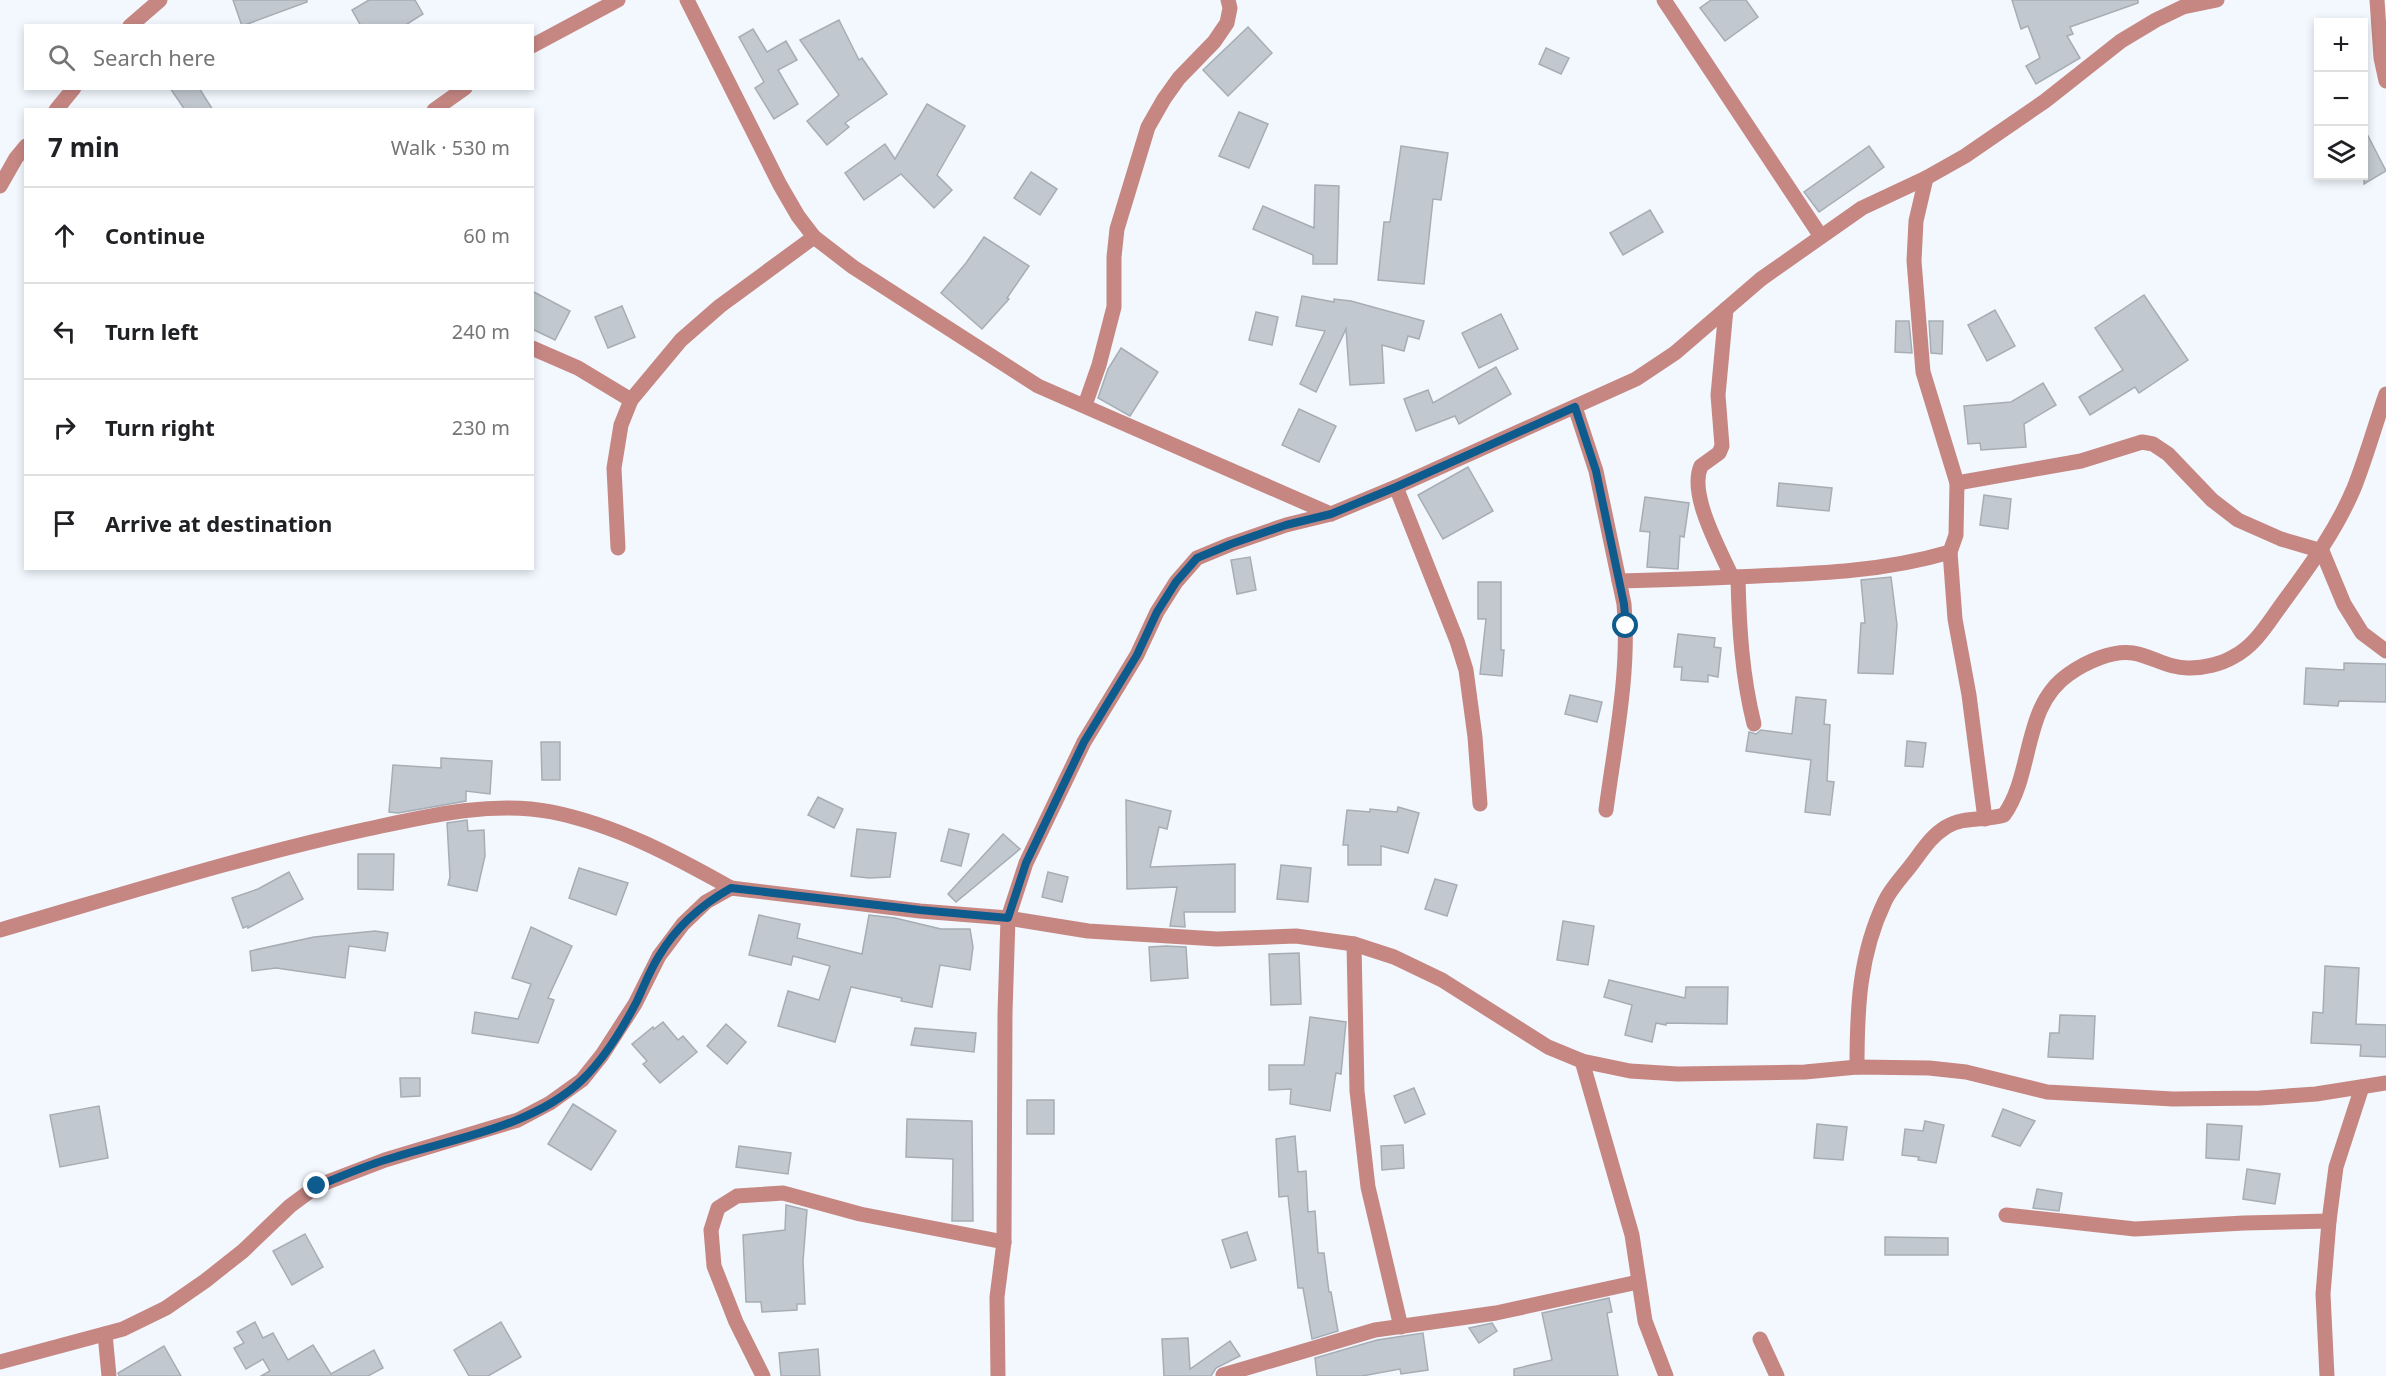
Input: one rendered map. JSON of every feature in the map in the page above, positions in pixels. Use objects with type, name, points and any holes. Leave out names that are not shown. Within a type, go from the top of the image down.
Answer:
[{"type":"street","points":[[132,24],[160,0]]},
{"type":"street","points":[[534,45],[618,0]]},
{"type":"street","points":[[687,0],[780,185],[798,216],[814,237],[853,267],[1038,386],[1331,514]]},
{"type":"street","points":[[1085,405],[1102,357],[1114,307],[1114,257],[1117,229],[1148,127],[1179,78],[1214,42],[1227,23],[1230,8],[1228,0]]},
{"type":"street","points":[[1664,0],[1820,235]]},
{"type":"street","points":[[999,1376],[997,1297],[1004,1242],[1005,1013],[1008,918],[1026,863],[1084,742],[1119,686],[1157,612],[1176,582],[1197,558],[1286,525],[1331,514],[1636,379],[1675,353],[1761,279],[1820,235],[1862,208],[1926,178],[1965,156],[2008,128],[2147,25],[2183,7],[2217,0]]},
{"type":"street","points":[[2377,0],[2381,58],[2386,81]]},
{"type":"street","points":[[58,108],[72,90]]},
{"type":"street","points":[[437,108],[462,90]]},
{"type":"street","points":[[0,186],[24,148]]},
{"type":"street","points":[[1926,178],[1916,221],[1914,261],[1923,372],[1957,483],[1956,535],[1950,552],[1955,620],[1969,695],[1985,819]]},
{"type":"street","points":[[618,548],[614,468],[621,425],[631,400],[681,340],[720,306],[814,237]]},
{"type":"street","points":[[1726,309],[1718,395],[1722,446],[1719,453],[1701,466],[1697,483],[1711,530],[1735,577],[1745,688],[1754,724]]},
{"type":"street","points":[[534,349],[578,368],[631,400]]},
{"type":"street","points":[[1857,1067],[1857,1006],[1872,931],[1886,899],[1933,836],[1947,825],[1964,820],[2004,815],[2014,801],[2034,724],[2048,696],[2068,674],[2111,654],[2133,653],[2164,664],[2189,669],[2208,666],[2234,657],[2258,637],[2322,551],[2353,489],[2386,394]]},
{"type":"street","points":[[1575,407],[1596,471],[1626,626],[1625,657],[1606,810]]},
{"type":"street","points":[[1957,483],[2081,461],[2142,442],[2153,444],[2168,454],[2212,500],[2238,520],[2281,539],[2322,551]]},
{"type":"street","points":[[1396,487],[1457,641],[1466,670],[1475,737],[1480,804]]},
{"type":"street","points":[[2322,551],[2343,604],[2362,633],[2386,651]]},
{"type":"street","points":[[1619,581],[1813,574],[1886,566],[1950,552]]},
{"type":"street","points":[[0,930],[278,849],[418,819],[465,811],[511,808],[552,812],[606,827],[654,847],[731,888],[1008,918],[1088,931],[1217,939],[1296,936],[1354,945],[1394,957],[1442,980],[1548,1047],[1581,1061],[1630,1071],[1678,1074],[1805,1072],[1857,1067],[1948,1070],[1966,1072],[2047,1092],[2149,1098],[2259,1098],[2316,1094],[2386,1083]]},
{"type":"street","points":[[0,1362],[123,1329],[166,1308],[206,1281],[243,1251],[290,1206],[317,1186],[385,1160],[518,1120],[550,1103],[582,1080],[602,1055],[635,1004],[659,956],[683,924],[706,902],[731,888]]},
{"type":"street","points":[[1354,945],[1357,1091],[1368,1187],[1401,1327]]},
{"type":"street","points":[[1581,1061],[1629,1225],[1645,1321],[1666,1376]]},
{"type":"street","points":[[2327,1376],[2323,1294],[2336,1167],[2361,1087]]},
{"type":"street","points":[[763,1376],[736,1322],[714,1266],[711,1230],[718,1208],[737,1196],[783,1193],[860,1214],[1004,1242]]},
{"type":"street","points":[[2006,1215],[2135,1229],[2330,1221]]},
{"type":"street","points":[[1223,1375],[1375,1330],[1496,1313],[1638,1282]]},
{"type":"street","points":[[105,1334],[109,1376]]},
{"type":"street","points":[[1760,1339],[1777,1376]]},
{"type":"building","points":[[233,0],[307,0],[307,2],[247,24],[241,24]]},
{"type":"building","points":[[369,0],[415,0],[423,14],[407,24],[360,24],[352,10]]},
{"type":"building","points":[[1711,0],[1746,0],[1758,17],[1725,41],[1700,8]]},
{"type":"building","points":[[2012,0],[2138,0],[2138,3],[2070,27],[2073,34],[2067,36],[2080,58],[2036,84],[2026,66],[2040,58],[2028,26],[2021,29]]},
{"type":"building","points":[[839,20],[859,60],[862,58],[887,94],[845,123],[849,127],[827,145],[807,121],[839,95],[800,40]]},
{"type":"building","points":[[1248,27],[1272,53],[1228,96],[1203,70]]},
{"type":"building","points":[[753,29],[767,52],[786,41],[797,60],[778,70],[798,104],[774,119],[755,88],[764,82],[739,37]]},
{"type":"building","points":[[1546,48],[1569,58],[1561,74],[1539,64]]},
{"type":"building","points":[[171,90],[200,90],[212,108],[184,108]]},
{"type":"building","points":[[927,104],[965,126],[937,175],[952,190],[934,208],[901,174],[864,200],[845,173],[885,144],[895,159]]},
{"type":"building","points":[[1239,112],[1268,124],[1249,168],[1219,156]]},
{"type":"building","points":[[2368,136],[2386,171],[2364,184],[2364,180],[2368,180]]},
{"type":"building","points":[[1401,146],[1448,153],[1441,200],[1433,199],[1424,284],[1378,280],[1384,222],[1390,222]]},
{"type":"building","points":[[1869,146],[1884,167],[1819,212],[1804,192]]},
{"type":"building","points":[[1031,172],[1057,189],[1040,215],[1014,198]]},
{"type":"building","points":[[1315,185],[1339,186],[1337,264],[1313,264],[1313,255],[1253,229],[1263,206],[1314,228]]},
{"type":"building","points":[[1650,210],[1663,232],[1623,255],[1610,233]]},
{"type":"building","points":[[984,237],[1029,266],[1007,298],[1009,299],[982,329],[941,293]]},
{"type":"building","points":[[534,292],[570,311],[555,340],[534,330]]},
{"type":"building","points":[[2144,295],[2188,360],[2139,393],[2135,387],[2090,415],[2079,397],[2123,370],[2095,328]]},
{"type":"building","points":[[1302,296],[1334,302],[1334,299],[1351,301],[1424,321],[1419,339],[1408,336],[1404,351],[1382,345],[1384,383],[1350,385],[1346,329],[1316,392],[1300,384],[1325,331],[1296,326]]},
{"type":"building","points":[[622,306],[635,337],[608,348],[595,317]]},
{"type":"building","points":[[1995,310],[2015,346],[1987,361],[1968,325]]},
{"type":"building","points":[[1256,312],[1278,317],[1272,345],[1249,340]]},
{"type":"building","points":[[1501,314],[1518,349],[1479,368],[1462,333]]},
{"type":"building","points":[[1896,321],[1909,321],[1912,353],[1895,352]]},
{"type":"building","points":[[1929,321],[1943,321],[1942,354],[1931,353]]},
{"type":"building","points":[[1121,348],[1158,372],[1130,416],[1098,398],[1108,369]]},
{"type":"building","points":[[1496,367],[1511,394],[1459,424],[1455,416],[1416,431],[1404,399],[1428,390],[1433,403]]},
{"type":"building","points":[[2043,383],[2056,405],[2024,424],[2026,447],[1981,450],[1980,443],[1968,444],[1964,406],[2011,402]]},
{"type":"building","points":[[1299,409],[1336,426],[1319,462],[1282,445]]},
{"type":"building","points":[[1468,467],[1493,511],[1443,539],[1418,495]]},
{"type":"building","points":[[1779,483],[1832,488],[1829,511],[1777,506]]},
{"type":"building","points":[[1984,495],[2011,499],[2008,529],[1980,525]]},
{"type":"building","points":[[1645,497],[1689,503],[1684,537],[1680,536],[1678,569],[1647,567],[1650,532],[1640,531]]},
{"type":"building","points":[[1250,557],[1256,590],[1237,594],[1231,560]]},
{"type":"building","points":[[1891,577],[1897,625],[1893,674],[1858,673],[1861,623],[1865,623],[1861,580]]},
{"type":"building","points":[[1478,582],[1501,582],[1501,650],[1504,650],[1502,676],[1480,674],[1486,619],[1478,619]]},
{"type":"building","points":[[1678,634],[1715,638],[1714,647],[1721,648],[1718,677],[1708,675],[1708,682],[1681,680],[1682,667],[1674,667]]},
{"type":"building","points":[[2344,663],[2386,664],[2386,702],[2339,701],[2338,706],[2304,704],[2306,668],[2344,670]]},
{"type":"building","points":[[1570,695],[1602,702],[1597,722],[1565,714]]},
{"type":"building","points":[[1796,697],[1826,700],[1824,724],[1830,725],[1827,781],[1834,782],[1830,815],[1805,812],[1811,760],[1746,751],[1749,732],[1756,734],[1761,730],[1792,734]]},
{"type":"building","points":[[1907,741],[1926,743],[1923,767],[1905,766]]},
{"type":"building","points":[[541,742],[560,742],[560,780],[542,780]]},
{"type":"building","points":[[441,758],[492,761],[490,794],[466,791],[466,801],[398,813],[389,812],[393,765],[441,768]]},
{"type":"building","points":[[818,797],[843,809],[834,828],[808,815]]},
{"type":"building","points":[[1126,800],[1171,811],[1167,829],[1159,827],[1150,867],[1235,864],[1235,912],[1184,912],[1185,927],[1170,926],[1177,887],[1127,889]]},
{"type":"building","points":[[1398,807],[1419,813],[1408,853],[1381,846],[1381,865],[1348,865],[1348,845],[1343,845],[1347,810],[1370,812],[1370,809],[1397,812]]},
{"type":"building","points":[[467,820],[468,831],[484,830],[485,856],[477,891],[448,885],[450,877],[447,823]]},
{"type":"building","points":[[857,829],[896,833],[890,877],[851,876]]},
{"type":"building","points":[[949,829],[969,834],[961,866],[941,861]]},
{"type":"building","points":[[1003,834],[1020,849],[956,902],[948,894]]},
{"type":"building","points":[[358,854],[394,854],[393,890],[358,889]]},
{"type":"building","points":[[1281,865],[1311,868],[1308,902],[1277,899]]},
{"type":"building","points":[[579,868],[628,883],[616,915],[569,898]]},
{"type":"building","points":[[289,872],[303,899],[248,928],[248,926],[243,928],[232,898],[258,889]]},
{"type":"building","points":[[1048,872],[1068,877],[1062,902],[1042,897]]},
{"type":"building","points":[[1435,879],[1457,885],[1447,916],[1425,909]]},
{"type":"building","points":[[759,915],[800,924],[797,938],[862,954],[869,915],[895,918],[941,929],[970,929],[973,947],[970,970],[940,965],[932,1007],[851,987],[835,1042],[778,1026],[788,991],[819,1000],[830,966],[793,956],[791,965],[749,955]]},
{"type":"building","points":[[1563,921],[1594,926],[1588,965],[1557,960]]},
{"type":"building","points":[[531,927],[572,946],[548,998],[554,1000],[538,1043],[472,1033],[475,1012],[518,1019],[531,984],[512,978]]},
{"type":"building","points":[[375,931],[388,933],[385,951],[349,946],[345,978],[276,968],[252,971],[250,951],[314,937]]},
{"type":"building","points":[[1149,947],[1186,947],[1188,978],[1151,981]]},
{"type":"building","points":[[1299,953],[1301,1004],[1271,1005],[1269,954]]},
{"type":"building","points":[[2325,966],[2359,968],[2356,1024],[2386,1025],[2386,1057],[2360,1056],[2361,1045],[2311,1043],[2313,1012],[2323,1013]]},
{"type":"building","points":[[1609,980],[1685,998],[1686,987],[1728,987],[1727,1024],[1666,1023],[1666,1025],[1656,1023],[1652,1042],[1625,1035],[1632,1005],[1604,997]]},
{"type":"building","points":[[2060,1015],[2095,1016],[2093,1059],[2048,1057],[2050,1033],[2059,1033]]},
{"type":"building","points":[[1310,1017],[1346,1022],[1341,1074],[1336,1073],[1330,1111],[1290,1104],[1291,1089],[1269,1090],[1269,1065],[1304,1065]]},
{"type":"building","points":[[663,1022],[678,1040],[683,1036],[697,1052],[660,1083],[643,1064],[647,1061],[632,1044]]},
{"type":"building","points":[[726,1024],[746,1042],[727,1064],[707,1046]]},
{"type":"building","points":[[915,1028],[976,1033],[974,1052],[911,1045]]},
{"type":"building","points":[[400,1078],[420,1078],[420,1096],[401,1097]]},
{"type":"building","points":[[1414,1088],[1425,1114],[1405,1123],[1394,1096]]},
{"type":"building","points":[[1027,1100],[1054,1100],[1054,1134],[1027,1134]]},
{"type":"building","points":[[573,1104],[616,1131],[591,1170],[548,1144]]},
{"type":"building","points":[[99,1106],[108,1158],[60,1167],[50,1115]]},
{"type":"building","points":[[2003,1109],[2035,1121],[2020,1146],[1992,1136]]},
{"type":"building","points":[[907,1119],[972,1121],[973,1221],[952,1221],[953,1159],[906,1157]]},
{"type":"building","points":[[1925,1121],[1944,1125],[1936,1163],[1918,1160],[1919,1157],[1902,1155],[1905,1129],[1923,1131]]},
{"type":"building","points":[[1817,1124],[1847,1127],[1843,1160],[1814,1158]]},
{"type":"building","points":[[2207,1124],[2242,1126],[2239,1160],[2206,1158]]},
{"type":"building","points":[[1295,1136],[1298,1172],[1306,1171],[1308,1212],[1315,1211],[1318,1253],[1324,1253],[1329,1292],[1331,1292],[1338,1331],[1312,1339],[1303,1288],[1298,1288],[1288,1196],[1279,1197],[1276,1139]]},
{"type":"building","points":[[1403,1145],[1404,1168],[1382,1170],[1381,1146]]},
{"type":"building","points":[[739,1146],[791,1153],[788,1174],[736,1167]]},
{"type":"building","points":[[2247,1169],[2280,1174],[2275,1204],[2243,1199]]},
{"type":"building","points":[[2037,1189],[2062,1193],[2059,1211],[2033,1208]]},
{"type":"building","points":[[786,1205],[807,1210],[803,1261],[805,1304],[797,1304],[797,1310],[762,1312],[761,1302],[746,1302],[743,1235],[785,1230]]},
{"type":"building","points":[[1247,1232],[1256,1260],[1231,1268],[1222,1240]]},
{"type":"building","points":[[305,1234],[323,1267],[292,1285],[273,1251]]},
{"type":"building","points":[[1885,1237],[1948,1238],[1948,1255],[1885,1255]]},
{"type":"building","points":[[1609,1298],[1612,1312],[1607,1313],[1618,1376],[1514,1376],[1514,1369],[1552,1360],[1542,1313]]},
{"type":"building","points":[[255,1322],[263,1338],[273,1333],[288,1360],[313,1345],[331,1374],[374,1350],[383,1368],[368,1376],[261,1376],[270,1371],[263,1359],[246,1369],[234,1348],[244,1343],[237,1332]]},
{"type":"building","points":[[501,1322],[521,1357],[488,1376],[469,1376],[454,1350]]},
{"type":"building","points":[[1492,1323],[1497,1331],[1479,1343],[1469,1328]]},
{"type":"building","points":[[1423,1333],[1428,1370],[1401,1374],[1400,1369],[1362,1376],[1317,1376],[1315,1358],[1377,1340]]},
{"type":"building","points":[[1188,1338],[1190,1369],[1230,1341],[1240,1356],[1216,1368],[1211,1376],[1164,1376],[1162,1339]]},
{"type":"building","points":[[164,1346],[181,1376],[119,1376],[118,1373]]},
{"type":"building","points":[[818,1349],[820,1376],[781,1376],[779,1353]]},
{"type":"route","points":[[317,1186],[385,1160],[518,1120],[550,1103],[582,1080],[602,1055],[635,1004],[659,956],[683,924],[706,902],[731,888],[1008,918],[1026,863],[1084,742],[1137,655],[1157,612],[1176,582],[1197,558],[1286,525],[1331,514],[1575,407],[1596,471],[1624,604],[1626,626]]}]
